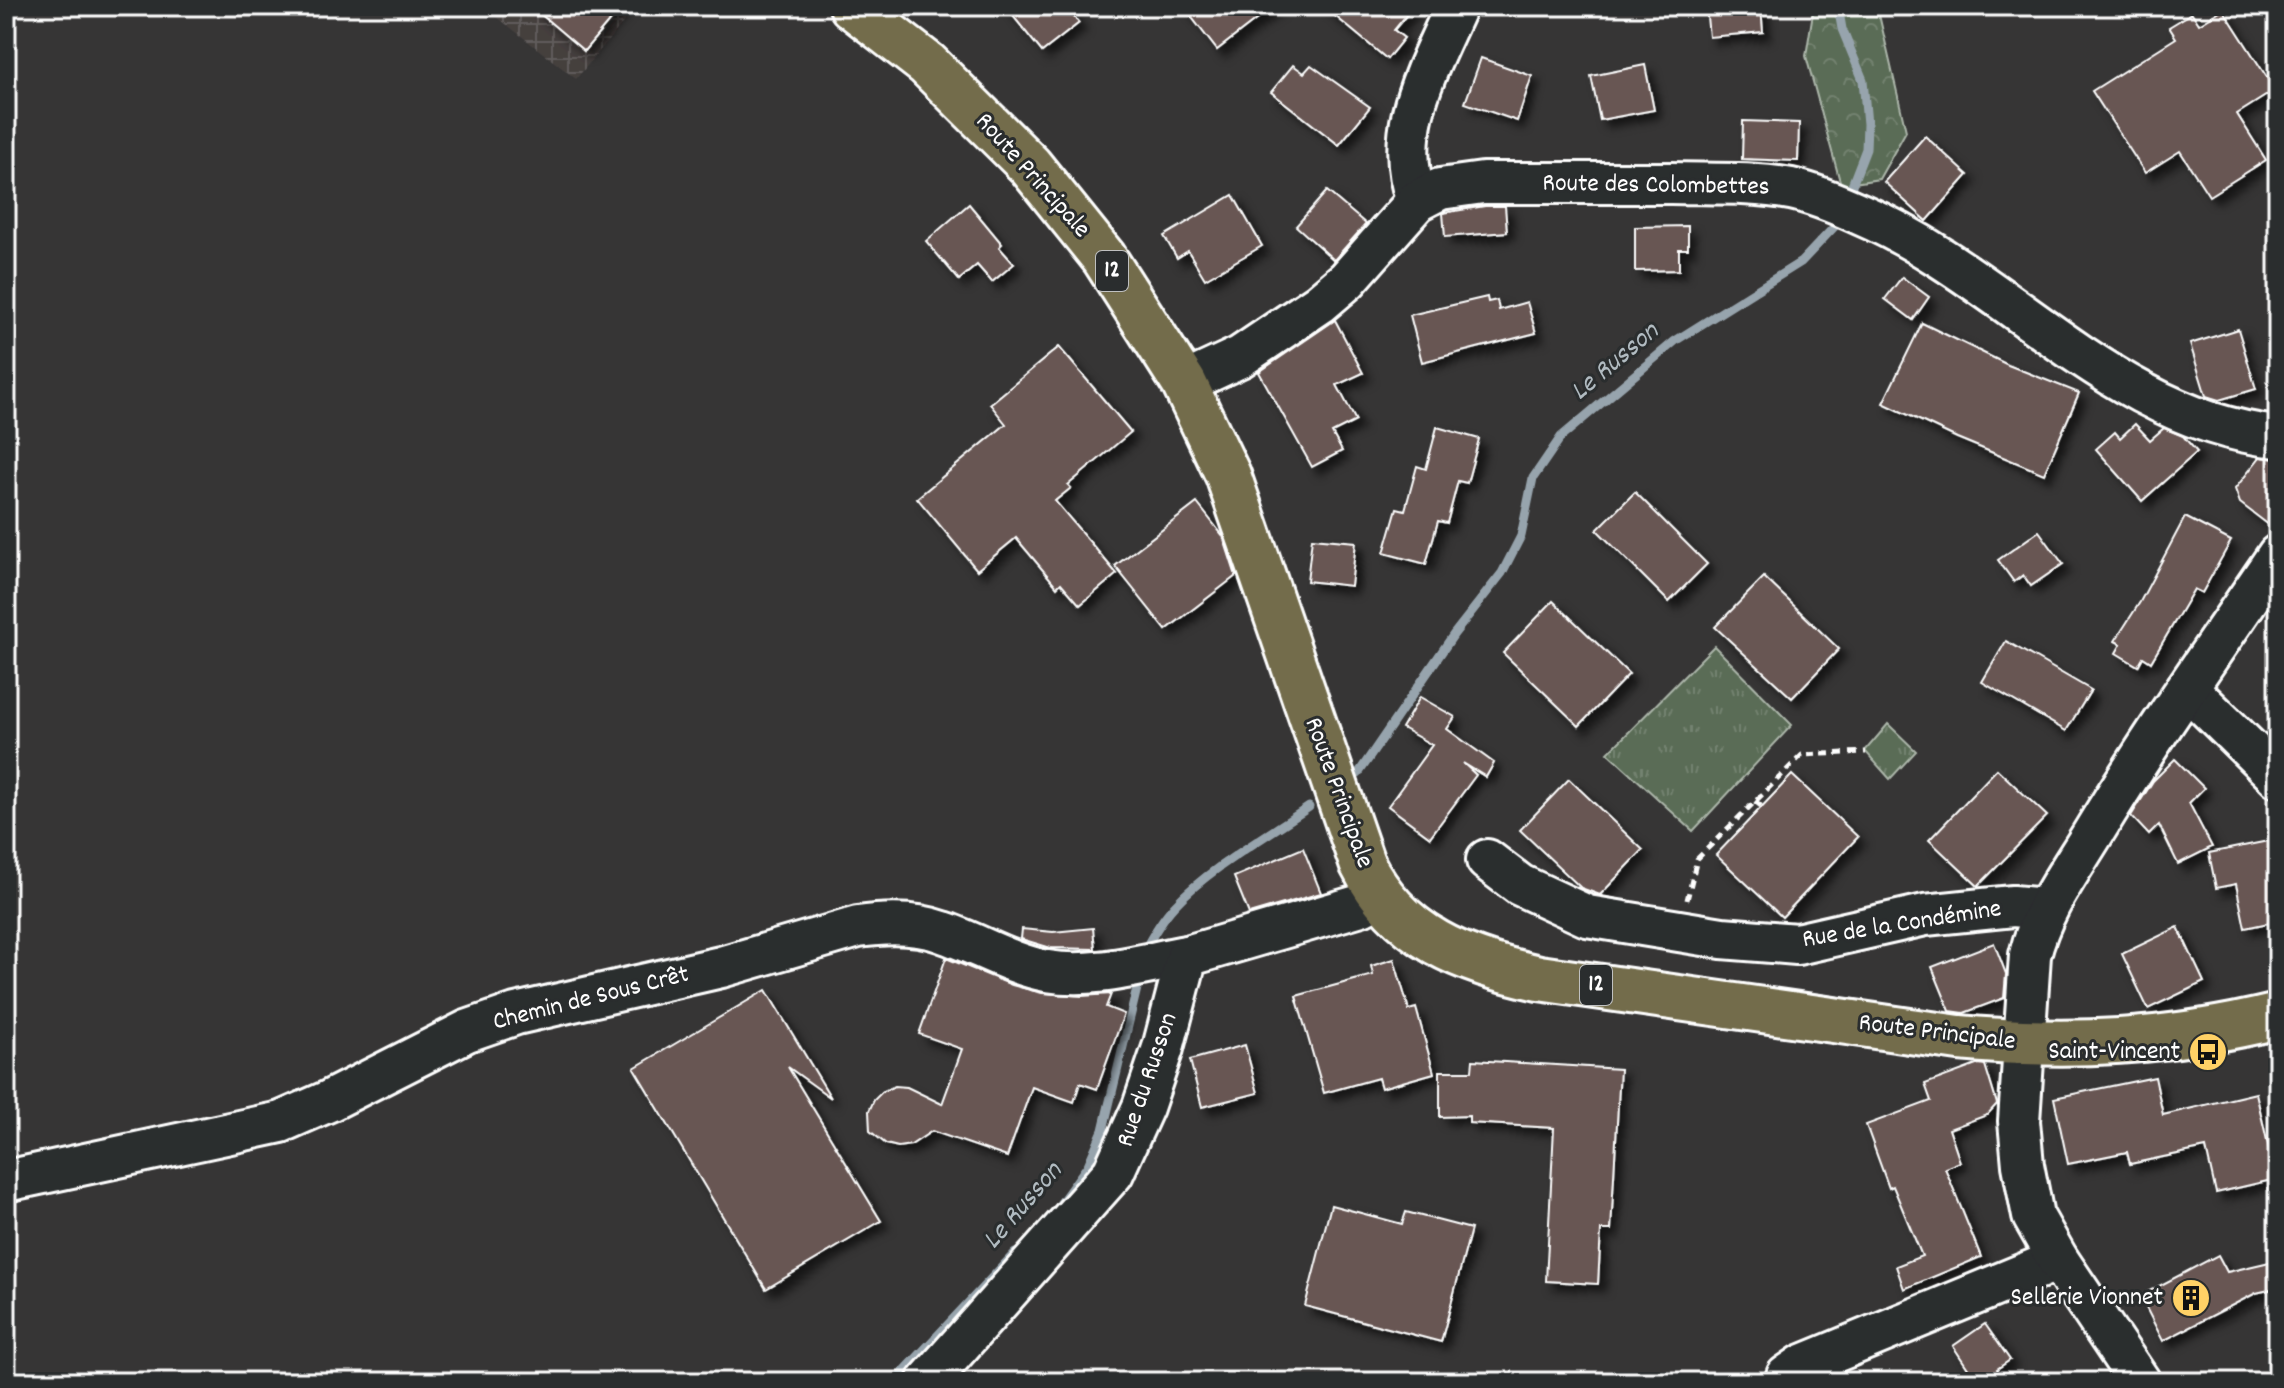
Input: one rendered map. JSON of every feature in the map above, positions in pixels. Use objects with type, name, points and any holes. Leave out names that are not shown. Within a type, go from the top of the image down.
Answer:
[{"type":"main road","name":"Route Principale","points":[[852,6],[927,64],[1030,166],[1104,258],[1184,383],[1228,475],[1362,863],[1380,895],[1404,920],[1430,939],[1456,954],[1487,966],[1539,978],[1944,1036],[2026,1044],[2140,1041],[2205,1033],[2278,1016]]},
{"type":"street","points":[[1417,201],[1409,180],[1410,123],[1420,90],[1456,6]]},
{"type":"street","name":"Route des Colombettes","points":[[1184,383],[1240,357],[1320,303],[1347,280],[1402,214],[1417,201],[1440,189],[1483,183],[1744,184],[1793,189],[1861,214],[1928,251],[2094,363],[2149,396],[2197,417],[2255,435],[2278,437]]},
{"type":"street","name":"Rue de la Condémine","points":[[2140,1382],[2058,1260],[2033,1216],[2023,1165],[2019,1121],[2030,955],[2035,934],[2047,909],[2117,793],[2278,555]]},
{"type":"street","points":[[2187,688],[2278,777]]},
{"type":"street","name":"Rue de la Condémine","points":[[1487,860],[1520,885],[1587,916],[1722,938],[1797,944],[1925,915],[2013,906],[2047,909]]},
{"type":"street","points":[[1187,956],[1361,905],[1380,895]]},
{"type":"street","name":"Chemin de Sous Crêt","points":[[6,1181],[281,1122],[467,1031],[516,1014],[721,967],[858,927],[915,925],[942,931],[1024,965],[1071,974],[1094,973],[1187,956]]},
{"type":"street","name":"Rue du Russon","points":[[927,1382],[1113,1173],[1143,1107],[1163,1048],[1187,956]]},
{"type":"street","points":[[1785,1382],[1787,1376],[1803,1365],[2058,1260]]},
{"type":"path","points":[[1683,932],[1697,859],[1755,801],[1802,755],[1866,752]]},
{"type":"path","points":[[1755,801],[1762,807]]},
{"type":"shaded area","points":[[483,6],[637,6],[576,79]]},
{"type":"green space","points":[[1814,6],[1877,6],[1906,131],[1879,179],[1841,185],[1806,56]]},
{"type":"green space","points":[[1714,646],[1792,725],[1693,831],[1608,753]]},
{"type":"green space","points":[[1888,724],[1916,751],[1890,779],[1865,751]]},
{"type":"building","points":[[531,6],[622,6],[584,51]]},
{"type":"building","points":[[1005,6],[1065,6],[1079,23],[1042,52]]},
{"type":"building","points":[[1183,6],[1274,6],[1217,50]]},
{"type":"building","points":[[1323,6],[1414,6],[1394,30],[1404,38],[1387,59]]},
{"type":"building","points":[[1706,6],[1761,6],[1763,32],[1709,37]]},
{"type":"building","points":[[2223,9],[2275,90],[2237,114],[2266,160],[2209,196],[2180,151],[2145,173],[2092,91],[2176,38],[2169,27],[2192,13],[2199,24]]},
{"type":"building","points":[[1481,58],[1532,76],[1517,121],[1465,103]]},
{"type":"building","points":[[1293,65],[1304,73],[1311,65],[1370,107],[1339,145],[1271,92]]},
{"type":"building","points":[[1645,65],[1654,110],[1600,120],[1591,76]]},
{"type":"building","points":[[1743,121],[1799,123],[1798,161],[1742,159]]},
{"type":"building","points":[[1925,136],[1968,175],[1927,221],[1884,182]]},
{"type":"building","points":[[1327,191],[1366,224],[1334,260],[1296,226]]},
{"type":"building","points":[[1233,195],[1262,246],[1205,279],[1188,251],[1177,258],[1164,236]]},
{"type":"building","points":[[969,204],[1014,264],[992,282],[977,265],[959,280],[926,241]]},
{"type":"building","points":[[1505,206],[1507,232],[1445,237],[1443,213]]},
{"type":"building","points":[[1688,226],[1688,249],[1679,249],[1679,270],[1635,271],[1635,227]]},
{"type":"building","points":[[1902,277],[1929,297],[1913,320],[1885,299]]},
{"type":"building","points":[[1487,297],[1488,302],[1497,300],[1499,310],[1527,302],[1536,333],[1422,362],[1410,315]]},
{"type":"building","points":[[1335,320],[1363,373],[1337,385],[1356,421],[1332,433],[1342,451],[1312,467],[1259,372]]},
{"type":"building","points":[[1922,323],[2008,365],[2079,393],[2044,474],[1883,403]]},
{"type":"building","points":[[2238,329],[2256,389],[2219,400],[2206,396],[2190,344]]},
{"type":"building","points":[[1059,347],[1131,432],[1068,485],[1071,488],[1055,501],[1117,574],[1080,605],[1061,583],[1057,587],[1016,538],[977,570],[917,498],[1006,424],[990,404]]},
{"type":"building","points":[[2135,424],[2150,440],[2164,428],[2183,436],[2197,452],[2142,501],[2096,449],[2115,432],[2120,438]]},
{"type":"building","points":[[1437,427],[1479,439],[1467,483],[1458,481],[1447,523],[1438,521],[1426,564],[1384,553],[1397,508],[1405,510],[1417,466],[1426,469]]},
{"type":"building","points":[[2260,457],[2278,459],[2278,532],[2240,503],[2235,489]]},
{"type":"building","points":[[1635,492],[1707,564],[1669,602],[1597,530]]},
{"type":"building","points":[[1197,503],[1223,536],[1236,576],[1166,630],[1115,566]]},
{"type":"building","points":[[2185,517],[2231,541],[2202,593],[2194,589],[2151,662],[2143,657],[2138,666],[2116,653],[2121,644],[2115,641],[2140,602]]},
{"type":"building","points":[[2039,531],[2063,564],[2031,586],[2023,575],[2014,582],[1998,560]]},
{"type":"building","points":[[1312,538],[1356,542],[1351,586],[1307,581]]},
{"type":"building","points":[[1764,577],[1839,649],[1792,698],[1715,627]]},
{"type":"building","points":[[1553,601],[1629,674],[1579,726],[1503,653]]},
{"type":"building","points":[[2006,641],[2091,690],[2066,731],[1982,682]]},
{"type":"building","points":[[1420,697],[1455,717],[1447,729],[1494,763],[1486,777],[1463,763],[1476,775],[1430,837],[1388,806],[1432,745],[1402,728]]},
{"type":"building","points":[[2175,759],[2204,788],[2189,803],[2212,847],[2178,864],[2159,825],[2149,835],[2131,816],[2153,781]]},
{"type":"building","points":[[1997,769],[2047,816],[1978,886],[1929,840]]},
{"type":"building","points":[[1792,775],[1858,837],[1782,917],[1716,855]]},
{"type":"building","points":[[1569,779],[1643,850],[1600,895],[1581,888],[1520,830]]},
{"type":"building","points":[[2278,839],[2278,921],[2245,928],[2236,884],[2216,888],[2209,853]]},
{"type":"building","points":[[1303,848],[1321,893],[1249,914],[1234,877]]},
{"type":"building","points":[[2178,927],[2204,982],[2148,1009],[2122,954]]},
{"type":"building","points":[[1093,928],[1095,949],[1051,948],[1021,939],[1022,929],[1053,932]]},
{"type":"building","points":[[1994,943],[2006,974],[2004,998],[1964,1013],[1950,1011],[1932,967]]},
{"type":"building","points":[[946,958],[1012,985],[1042,993],[1082,996],[1111,994],[1106,1007],[1124,1014],[1097,1089],[1080,1083],[1074,1102],[1032,1087],[1007,1157],[932,1131],[911,1145],[898,1147],[886,1144],[870,1131],[869,1111],[874,1100],[883,1091],[895,1086],[907,1087],[942,1104],[962,1049],[919,1034]]},
{"type":"building","points":[[1394,959],[1409,1010],[1416,1008],[1434,1073],[1381,1088],[1378,1078],[1324,1093],[1296,996],[1373,975],[1371,966]]},
{"type":"building","points":[[766,990],[831,1098],[788,1067],[881,1221],[766,1289],[634,1068]]},
{"type":"building","points":[[1245,1045],[1258,1093],[1202,1107],[1190,1060]]},
{"type":"building","points":[[1473,1060],[1620,1069],[1611,1230],[1601,1230],[1598,1284],[1546,1281],[1554,1128],[1469,1123],[1469,1116],[1440,1117],[1440,1071],[1472,1071]]},
{"type":"building","points":[[1979,1064],[1985,1065],[1997,1104],[1987,1115],[1949,1129],[1960,1162],[1945,1168],[1981,1257],[1904,1289],[1896,1266],[1922,1256],[1893,1186],[1889,1188],[1866,1125],[1931,1101],[1925,1084]]},
{"type":"building","points":[[2155,1077],[2163,1115],[2256,1093],[2276,1179],[2216,1193],[2206,1148],[2130,1164],[2127,1152],[2068,1164],[2054,1098]]},
{"type":"building","points":[[1331,1205],[1402,1224],[1406,1212],[1471,1229],[1441,1342],[1305,1306]]},
{"type":"building","name":"Sellerie Vionnet","points":[[2218,1255],[2227,1272],[2278,1260],[2278,1288],[2256,1293],[2163,1341],[2140,1296]]},
{"type":"building","points":[[1985,1324],[2010,1360],[1997,1369],[2006,1382],[1977,1382],[1953,1346]]},
{"type":"waterway","name":"Le Russon","points":[[1838,6],[1842,29],[1863,80],[1867,124],[1866,149],[1847,198]]},
{"type":"waterway","name":"Le Russon","points":[[1358,774],[1454,634],[1502,573],[1521,536],[1533,478],[1561,437],[1675,341],[1801,262],[1836,225],[1840,216]]},
{"type":"waterway","name":"Le Russon","points":[[1143,953],[1165,917],[1188,892],[1309,807]]},
{"type":"waterway","name":"Le Russon","points":[[1060,1204],[1088,1165],[1103,1130],[1139,980]]},
{"type":"waterway","name":"Le Russon","points":[[894,1382],[1015,1253]]},
{"type":"place","name":"Saint-Vincent","points":[[2208,1052]]},
{"type":"place","name":"Sellerie Vionnet","points":[[2191,1298]]}]
